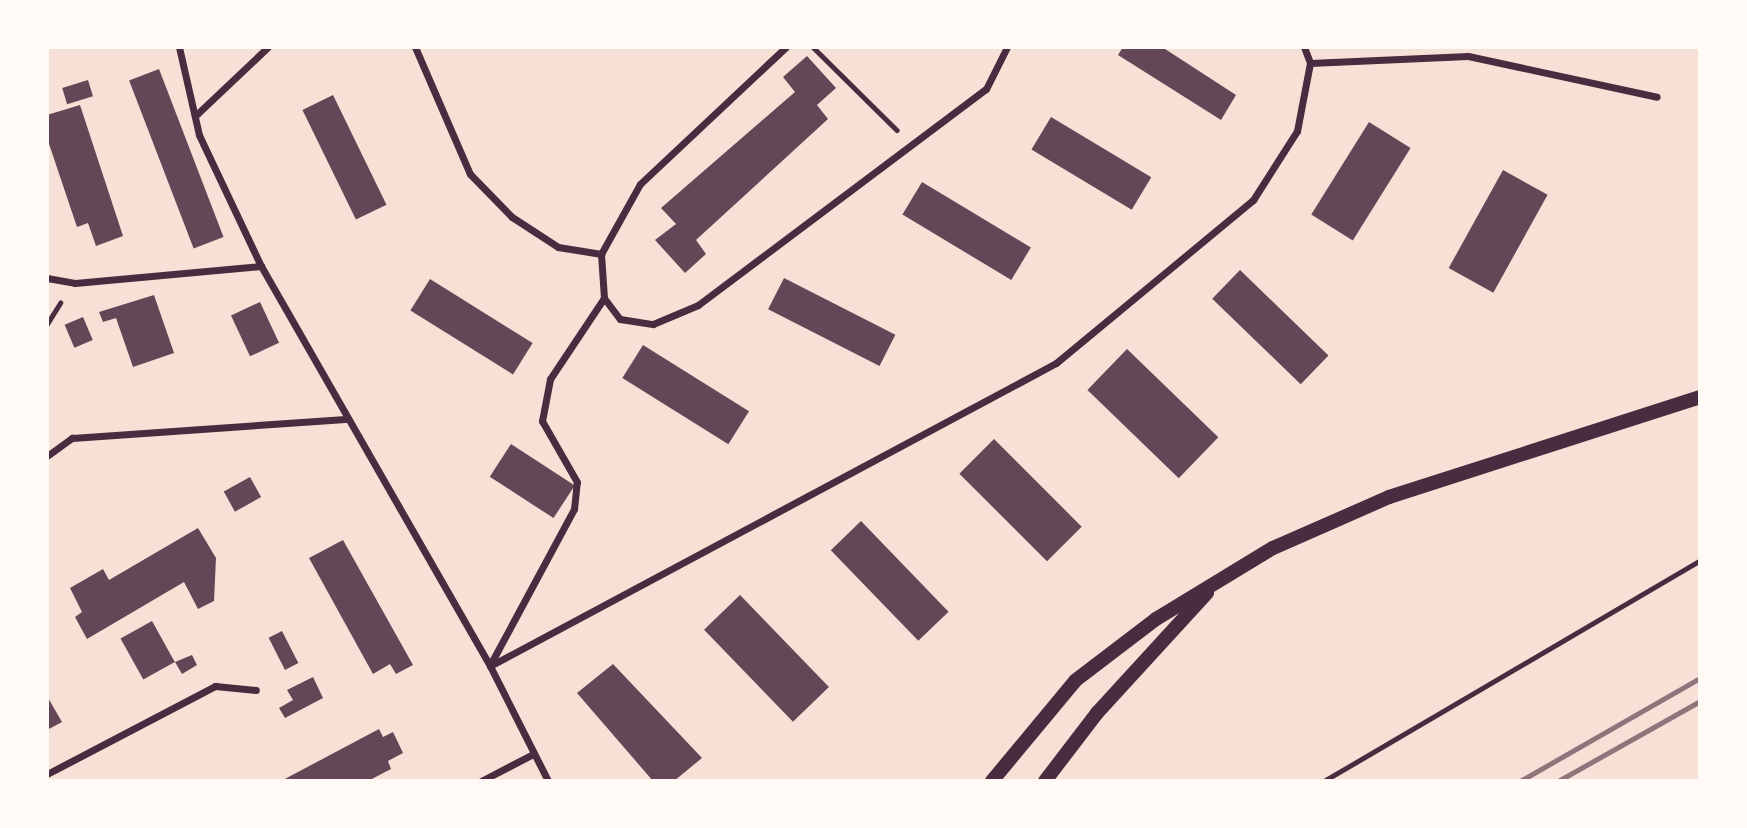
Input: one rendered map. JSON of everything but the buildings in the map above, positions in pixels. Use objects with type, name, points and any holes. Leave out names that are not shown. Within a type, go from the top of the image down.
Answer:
[{"type":"main road","points":[[992,781],[1076,680],[1156,619],[1220,579],[1329,521],[1390,497],[1700,397]]},
{"type":"main road","points":[[1045,781],[1097,713],[1220,579]]},
{"type":"street","points":[[179,47],[199,135],[261,266],[345,419],[490,666],[548,781]]},
{"type":"street","points":[[195,116],[268,47]]},
{"type":"street","points":[[415,47],[470,174],[512,218],[558,247],[601,254]]},
{"type":"street","points":[[786,47],[640,184],[601,254],[604,298],[620,318],[653,324],[698,304],[986,89],[1007,47]]},
{"type":"street","points":[[490,666],[1056,363],[1253,200],[1297,131],[1310,63],[1304,47]]},
{"type":"street","points":[[1310,63],[1468,56],[1657,97]]},
{"type":"street","points":[[47,278],[75,283],[261,266]]},
{"type":"street","points":[[490,666],[574,509],[577,482],[542,421],[550,379],[604,298]]},
{"type":"street","points":[[47,456],[72,438],[345,419]]},
{"type":"street","points":[[47,774],[215,686],[256,690]]},
{"type":"street","points":[[481,781],[533,754]]},
{"type":"path","points":[[814,47],[912,145]]},
{"type":"path","points":[[1324,781],[1700,560]]},
{"type":"railway","points":[[1520,781],[1700,678]]},
{"type":"railway","points":[[1558,781],[1700,701]]}]
